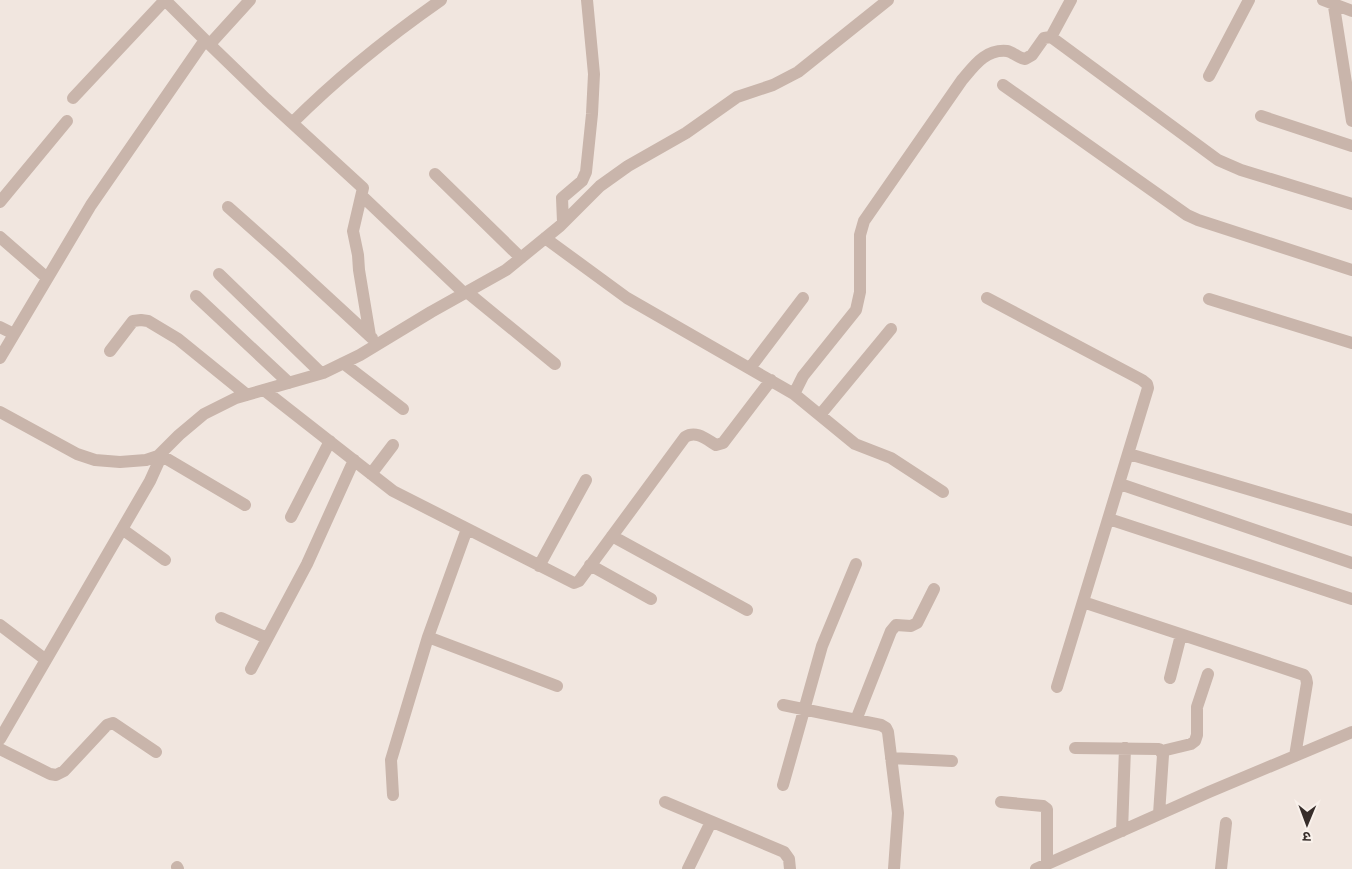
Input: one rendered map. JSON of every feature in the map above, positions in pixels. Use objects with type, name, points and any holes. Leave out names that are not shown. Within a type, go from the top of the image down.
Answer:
[{"type":"street","points":[[73,98],[165,0],[292,123],[363,188],[352,232],[374,340]]},
{"type":"street","points":[[0,358],[92,205],[207,42],[250,0]]},
{"type":"street","points":[[292,123],[347,71],[408,23],[441,0]]},
{"type":"street","points":[[563,222],[562,198],[582,181],[586,172],[592,121],[594,74],[587,0]]},
{"type":"street","points":[[0,412],[77,454],[95,460],[120,462],[146,460],[158,456],[204,414],[236,398],[321,373],[360,355],[374,340],[466,293],[506,270],[563,222],[600,186],[628,166],[686,133],[737,97],[773,85],[798,72],[888,0]]},
{"type":"street","points":[[1051,37],[1071,0]]},
{"type":"street","points":[[1209,76],[1249,0]]},
{"type":"street","points":[[1330,1],[1352,11]]},
{"type":"street","points":[[1330,1],[1348,75],[1352,121]]},
{"type":"street","points":[[794,394],[803,376],[856,310],[860,292],[860,235],[864,221],[962,80],[977,62],[987,55],[1007,51],[1024,59],[1032,55],[1044,38],[1051,37],[1218,160],[1242,170],[1352,204]]},
{"type":"street","points":[[1003,85],[1187,215],[1352,270]]},
{"type":"street","points":[[1261,116],[1352,146]]},
{"type":"street","points":[[0,202],[67,121]]},
{"type":"street","points":[[435,174],[521,258]]},
{"type":"street","points":[[362,196],[466,293],[555,364]]},
{"type":"street","points":[[228,208],[374,340]]},
{"type":"street","points":[[0,237],[47,278]]},
{"type":"street","points":[[545,238],[624,296],[794,394],[854,444],[891,458],[943,492]]},
{"type":"street","points":[[219,274],[321,373]]},
{"type":"street","points":[[196,296],[289,383]]},
{"type":"street","points":[[750,368],[803,298]]},
{"type":"street","points":[[987,298],[1142,380],[1149,392],[1057,687]]},
{"type":"street","points":[[1209,299],[1352,343]]},
{"type":"street","points":[[110,351],[133,321],[148,321],[178,339],[247,395]]},
{"type":"street","points":[[0,327],[14,334]]},
{"type":"street","points":[[820,415],[891,329]]},
{"type":"street","points":[[343,363],[403,409]]},
{"type":"street","points":[[264,390],[393,491],[574,583],[579,580],[685,437],[689,434],[696,434],[716,445],[723,443],[771,380]]},
{"type":"street","points":[[291,517],[330,441]]},
{"type":"street","points":[[371,474],[393,445]]},
{"type":"street","points":[[163,453],[245,505]]},
{"type":"street","points":[[0,739],[150,481],[163,453]]},
{"type":"street","points":[[1129,454],[1352,520]]},
{"type":"street","points":[[251,669],[307,564],[354,460]]},
{"type":"street","points":[[539,566],[586,480]]},
{"type":"street","points":[[1120,484],[1352,563]]},
{"type":"street","points":[[1109,519],[1352,599]]},
{"type":"street","points":[[122,529],[165,560]]},
{"type":"street","points":[[393,795],[391,760],[428,637],[467,529]]},
{"type":"street","points":[[612,536],[747,610]]},
{"type":"street","points":[[783,785],[824,639],[856,564]]},
{"type":"street","points":[[590,565],[650,600]]},
{"type":"street","points":[[856,720],[891,631],[896,625],[911,626],[917,623],[934,589]]},
{"type":"street","points":[[1083,602],[1304,676],[1307,683],[1295,756]]},
{"type":"street","points":[[221,618],[267,638]]},
{"type":"street","points":[[0,625],[46,660]]},
{"type":"street","points":[[1170,678],[1181,635]]},
{"type":"street","points":[[428,637],[557,686]]},
{"type":"street","points":[[1075,748],[1159,749],[1162,751],[1191,744],[1195,741],[1197,735],[1197,707],[1208,674]]},
{"type":"street","points":[[783,705],[881,725],[886,728],[898,813],[894,869]]},
{"type":"street","points":[[0,749],[50,774],[56,775],[64,772],[110,723],[117,725],[156,752]]},
{"type":"street","points":[[1000,802],[1043,806],[1047,809],[1041,867],[1159,814],[1352,732]]},
{"type":"street","points":[[1122,831],[1124,748]]},
{"type":"street","points":[[1159,814],[1162,751]]},
{"type":"street","points":[[891,758],[952,761]]},
{"type":"street","points":[[665,802],[784,852],[789,859],[790,869]]},
{"type":"street","points":[[688,869],[711,822]]},
{"type":"street","points":[[1221,869],[1226,823]]}]
